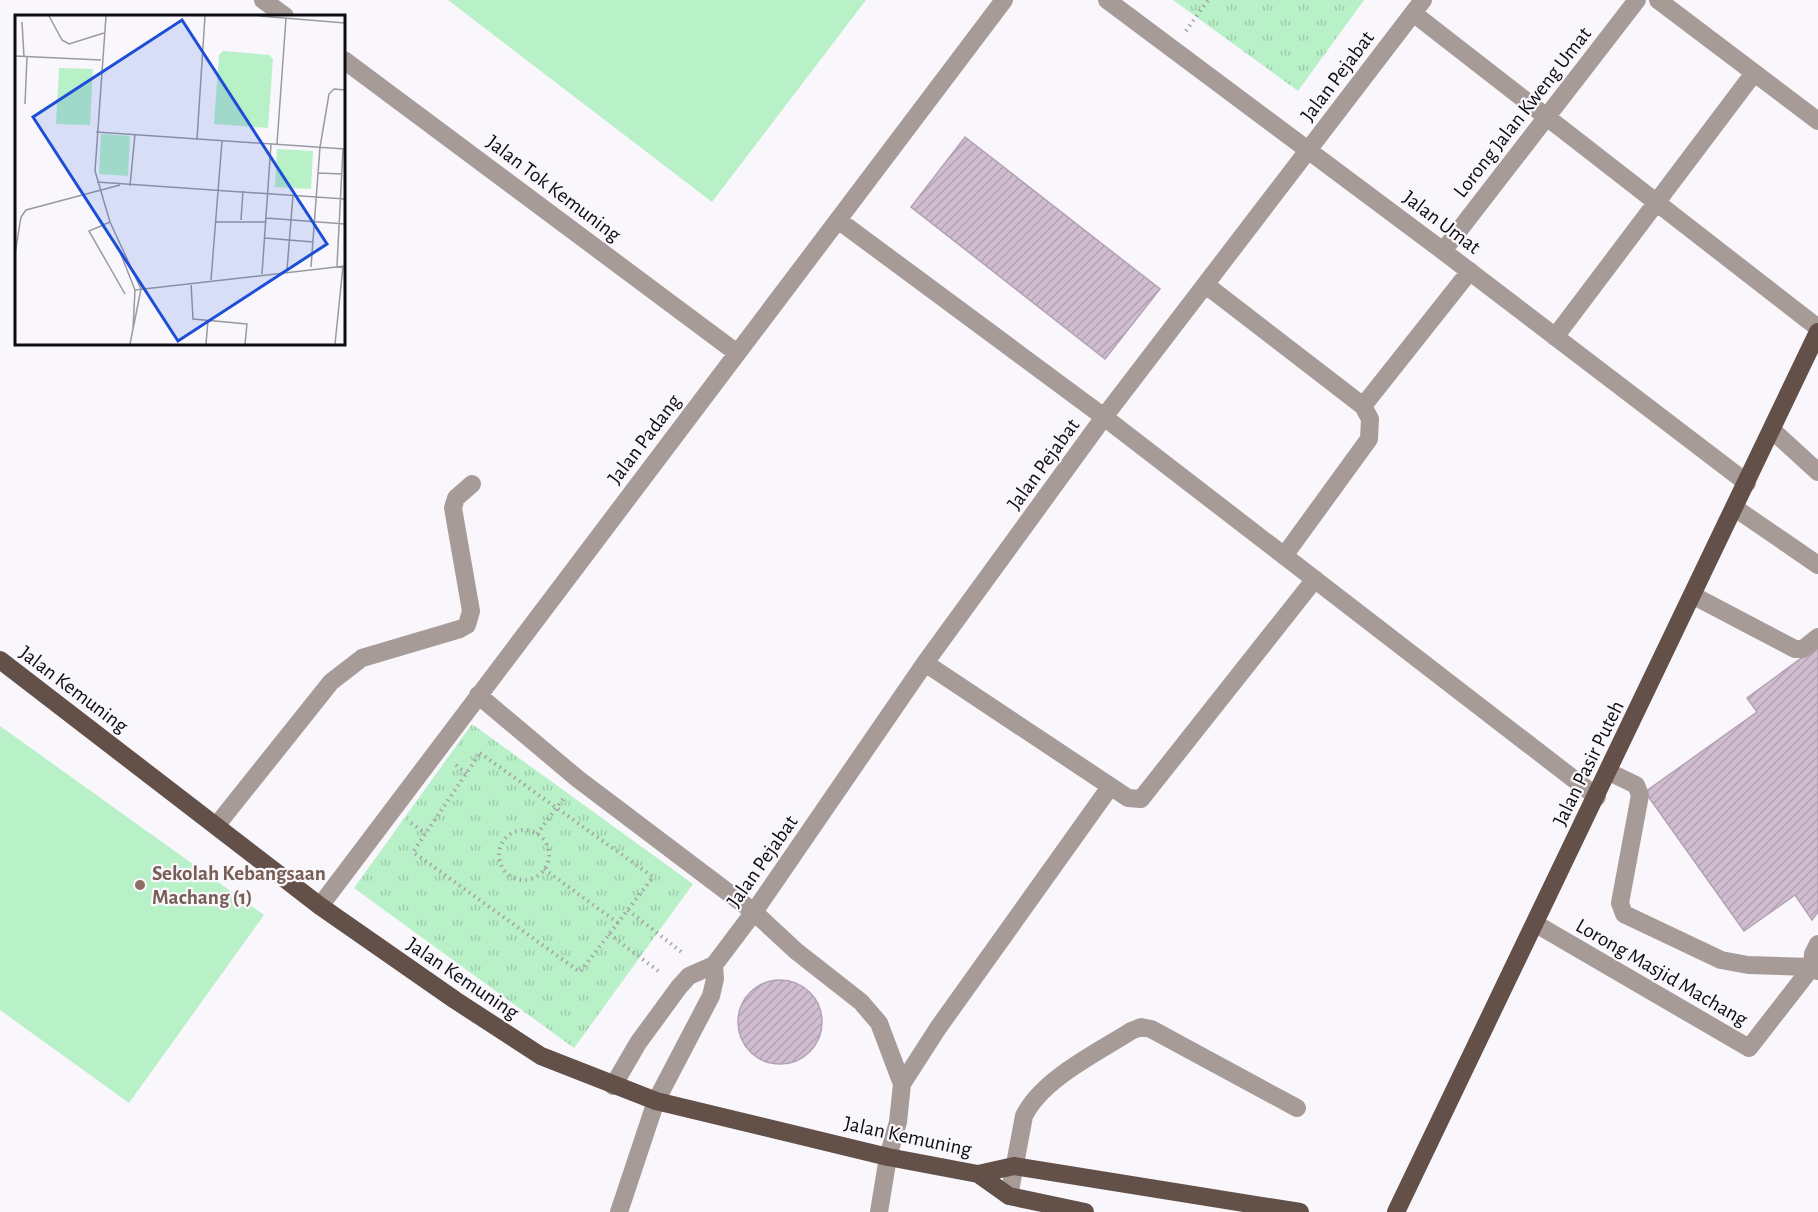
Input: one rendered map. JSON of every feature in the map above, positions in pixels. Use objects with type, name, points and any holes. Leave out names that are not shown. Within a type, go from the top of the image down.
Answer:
[{"type":"main road","name":"Jalan Pasir Puteh","points":[[1396,1212],[1694,596],[1818,330]]},
{"type":"main road","name":"Jalan Kemuning","points":[[0,660],[320,906],[541,1056],[656,1101],[888,1157],[978,1173],[1014,1166],[1300,1212]]},
{"type":"main road","name":"Jalan Kemuning","points":[[978,1173],[1009,1196],[1085,1212]]},
{"type":"street","points":[[263,0],[284,15]]},
{"type":"street","name":"Jalan Padang","points":[[320,906],[1004,0]]},
{"type":"street","name":"Jalan Umat","points":[[1107,0],[1470,271],[1747,483]]},
{"type":"street","name":"Lorong Jalan Kweng Umat","points":[[1443,251],[1637,0]]},
{"type":"street","points":[[1658,0],[1818,121]]},
{"type":"street","points":[[1418,6],[1547,117],[1818,330]]},
{"type":"street","name":"Jalan Pejabat","points":[[613,1086],[638,1043],[679,987],[688,976],[708,966],[754,912],[925,663],[1104,417],[1418,6]]},
{"type":"street","name":"Jalan Tok Kemuning","points":[[345,61],[737,353]]},
{"type":"street","points":[[1556,337],[1754,73]]},
{"type":"street","points":[[838,220],[1104,417],[1597,797]]},
{"type":"street","points":[[1363,406],[1470,271]]},
{"type":"street","points":[[1206,285],[1363,406],[1370,419],[1369,439],[1284,556]]},
{"type":"street","points":[[1772,430],[1818,472]]},
{"type":"street","points":[[216,826],[331,682],[351,664],[362,658],[467,625],[471,612],[453,508],[456,498],[472,484]]},
{"type":"street","points":[[1735,508],[1818,564]]},
{"type":"street","points":[[925,663],[1132,800],[1145,797],[1314,579]]},
{"type":"street","points":[[1694,596],[1794,650],[1803,649],[1818,637]]},
{"type":"street","points":[[478,695],[578,779],[754,912],[796,951],[861,1002],[879,1023],[902,1084],[898,1122],[888,1157],[879,1212]]},
{"type":"street","points":[[1609,772],[1636,785],[1640,795],[1620,903],[1624,914],[1722,960],[1748,965],[1815,969]]},
{"type":"street","points":[[902,1084],[938,1028],[1110,787]]},
{"type":"street","name":"Lorong Masjid Machang","points":[[1536,924],[1746,1047],[1751,1047],[1815,969],[1812,957],[1818,944]]},
{"type":"street","points":[[619,1212],[656,1101],[711,996],[715,979],[708,966]]},
{"type":"street","points":[[1009,1196],[1024,1116],[1038,1094],[1131,1031],[1141,1027],[1151,1029],[1297,1108]]},
{"type":"path","points":[[1173,49],[1208,0]]},
{"type":"path","points":[[480,753],[556,808],[653,877],[580,972],[413,852],[480,753]]},
{"type":"path","points":[[537,834],[578,779]]},
{"type":"path","points":[[529,831],[537,834],[548,846],[548,862],[544,869],[538,876],[521,880],[506,872],[499,856],[505,839],[512,834],[529,831]]},
{"type":"path","points":[[544,869],[618,922]]},
{"type":"path","points":[[628,910],[708,966]]},
{"type":"path","points":[[609,934],[679,987]]},
{"type":"green space","points":[[448,0],[866,0],[712,202]]},
{"type":"green space","points":[[1173,0],[1364,0],[1298,91]]},
{"type":"green space","points":[[472,724],[693,884],[574,1048],[354,888]]},
{"type":"green space","points":[[0,726],[264,915],[129,1103],[0,1010]]},
{"type":"building","points":[[965,137],[1160,289],[1105,359],[911,207]]},
{"type":"building","points":[[1818,646],[1818,912],[1812,920],[1795,895],[1744,931],[1645,792],[1757,712],[1747,698]]},
{"type":"building","points":[[780,980],[796,983],[810,992],[819,1006],[822,1022],[819,1038],[810,1052],[796,1061],[780,1064],[764,1061],[750,1052],[741,1038],[738,1022],[741,1006],[750,992],[764,983]]},
{"type":"place","name":"Sekolah Kebangsaan Machang (1)","points":[[140,885]]}]
